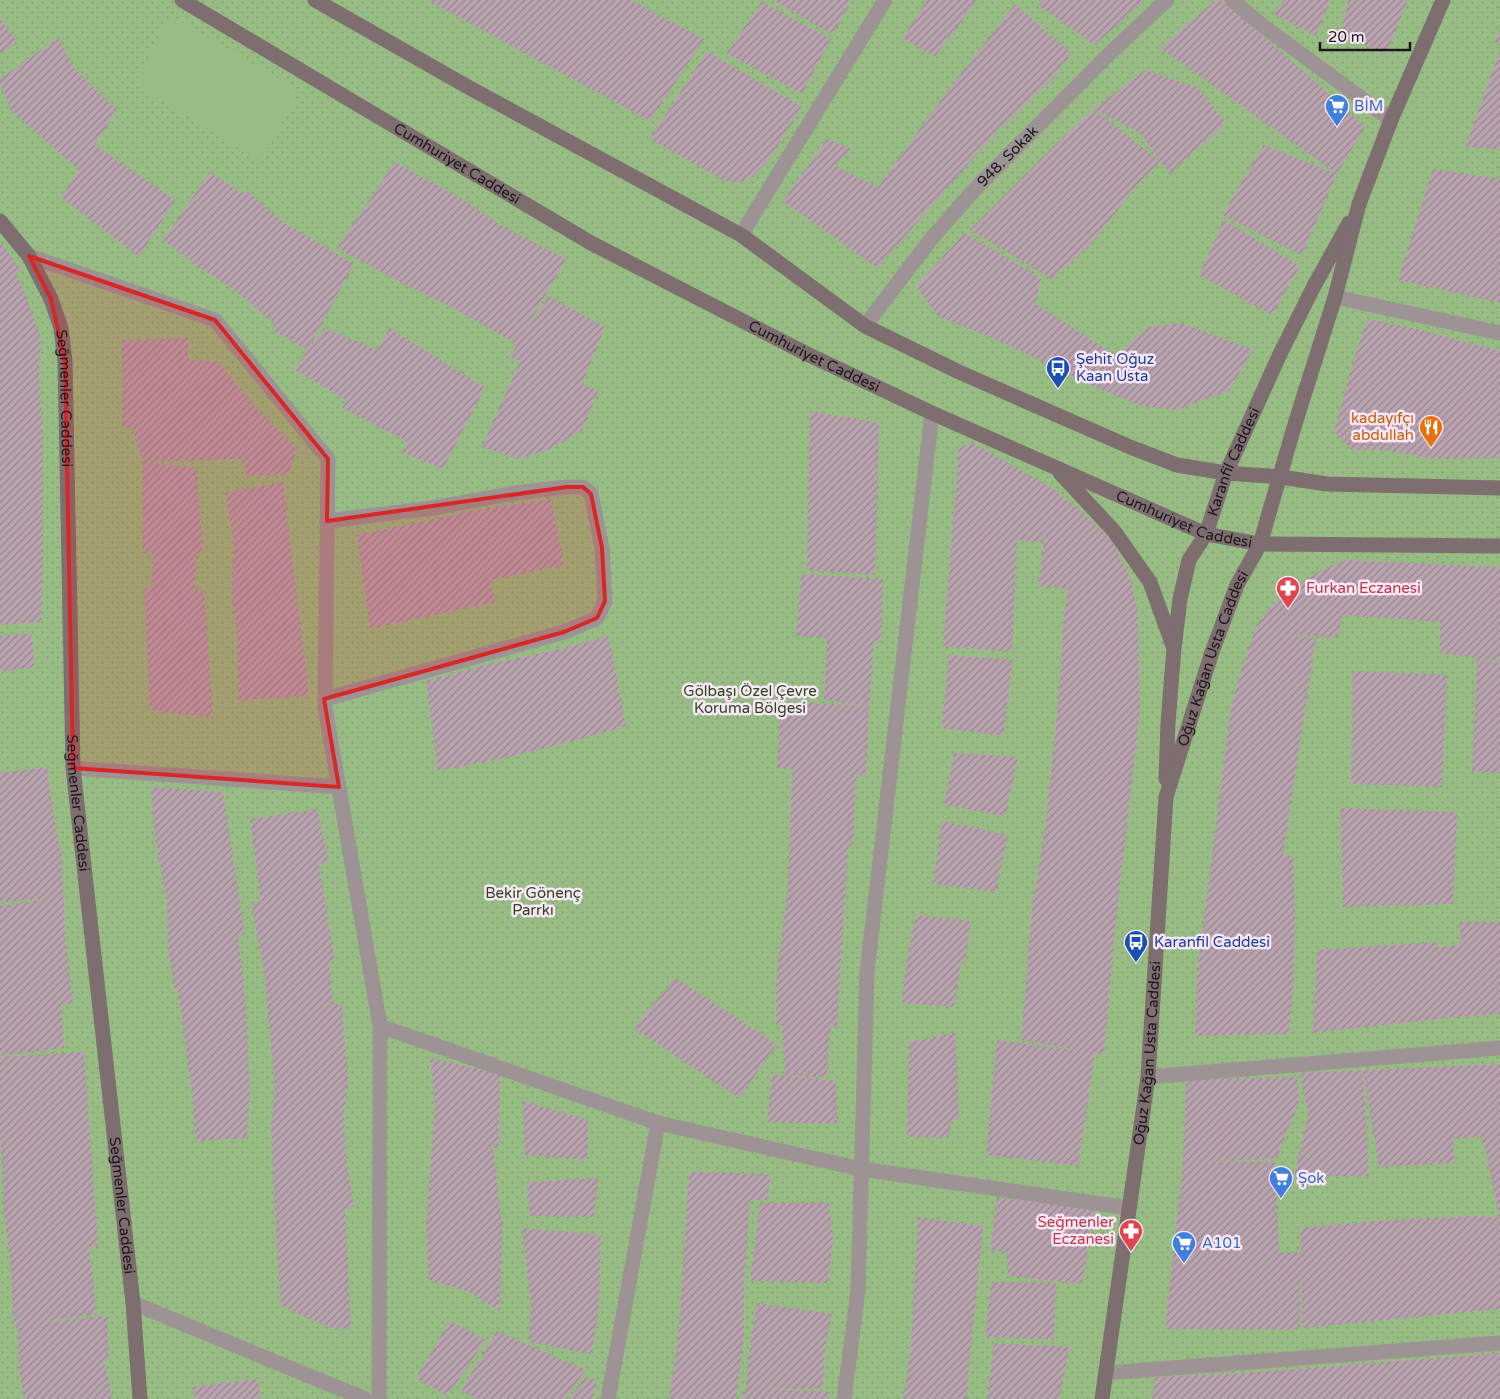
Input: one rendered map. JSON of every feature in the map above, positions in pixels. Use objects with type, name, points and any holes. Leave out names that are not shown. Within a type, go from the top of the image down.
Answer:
[{"type":"street","name":"Cumhuriyet Caddesi","points":[[182,0],[591,243],[807,354],[932,413],[1206,534],[1260,544],[1500,546]]},
{"type":"street","points":[[315,0],[468,87],[741,235],[865,326],[959,372],[1130,447],[1177,465],[1226,473],[1281,477],[1327,484],[1500,488]]},
{"type":"street","points":[[741,235],[886,0]]},
{"type":"street","name":"948. Sokak","points":[[865,326],[931,239],[977,187],[1109,54],[1167,0]]},
{"type":"street","points":[[1232,0],[1263,26],[1391,120]]},
{"type":"street","name":"Karanfil Caddesi","points":[[1260,544],[1335,297],[1359,204],[1391,120],[1443,0]]},
{"type":"street","name":"Karanfil Caddesi","points":[[1166,797],[1168,723],[1174,648],[1180,599],[1189,560],[1206,534],[1226,473],[1296,320],[1359,204]]},
{"type":"street","name":"Seğmenler Caddesi","points":[[0,221],[29,256],[51,299],[61,328],[65,360],[73,768],[133,1303],[140,1399]]},
{"type":"street","points":[[29,256],[215,320],[328,459],[325,707],[380,1026],[379,1399]]},
{"type":"street","points":[[1335,297],[1500,333]]},
{"type":"street","points":[[844,1399],[858,1291],[867,972],[932,413]]},
{"type":"street","points":[[1056,468],[1114,531],[1150,582],[1174,648]]},
{"type":"street","points":[[325,699],[564,632],[597,618],[605,602],[602,548],[592,494],[583,487],[515,493],[433,508],[327,521]]},
{"type":"street","name":"Oğuz Kağan Usta Caddesi","points":[[1102,1399],[1148,1077],[1166,797],[1212,652],[1233,593],[1260,544]]},
{"type":"street","points":[[73,768],[339,788]]},
{"type":"street","points":[[380,1026],[658,1123],[861,1169],[1130,1208]]},
{"type":"street","points":[[1148,1077],[1500,1048]]},
{"type":"street","points":[[608,1399],[658,1123]]},
{"type":"street","points":[[133,1303],[365,1399]]},
{"type":"street","points":[[1106,1373],[1500,1342]]},
{"type":"highlighted area","points":[[29,256],[215,320],[328,459],[327,521],[567,487],[583,487],[591,494],[602,548],[605,601],[597,618],[564,632],[324,699],[339,787],[73,768],[65,361],[51,299]]},
{"type":"green space","name":"Gölbaşı Özel Çevre Koruma Bölgesi","points":[[0,0],[1500,0],[1500,1399],[0,1399]]},
{"type":"green space","points":[[171,16],[300,91],[259,160],[134,84]]},
{"type":"building","points":[[427,0],[631,0],[704,39],[650,121]]},
{"type":"building","points":[[773,0],[851,0],[833,35]]},
{"type":"building","points":[[927,0],[977,0],[935,57],[903,38]]},
{"type":"building","points":[[1043,0],[1145,0],[1095,45],[1038,5]]},
{"type":"building","points":[[1216,0],[1221,0],[1365,127],[1337,174],[1160,48]]},
{"type":"building","points":[[1283,0],[1330,0],[1316,36],[1274,14]]},
{"type":"building","points":[[1348,0],[1408,0],[1386,54],[1341,35]]},
{"type":"building","points":[[762,2],[831,39],[802,94],[726,53]]},
{"type":"building","points":[[1015,4],[1071,53],[1053,79],[999,129],[877,268],[783,201],[827,139],[852,149],[835,166],[878,187],[949,89]]},
{"type":"building","points":[[0,17],[17,43],[0,54]]},
{"type":"building","points":[[1500,30],[1500,45],[1494,42]]},
{"type":"building","points":[[58,38],[74,68],[117,110],[95,145],[175,200],[139,257],[61,197],[79,170],[12,111],[0,83],[0,79]]},
{"type":"building","points":[[1500,50],[1500,150],[1466,146]]},
{"type":"building","points":[[707,51],[802,107],[768,161],[754,176],[739,183],[723,180],[650,139]]},
{"type":"building","points":[[1145,70],[1197,87],[1226,123],[1170,174],[1140,133],[1094,109]]},
{"type":"building","points":[[1094,109],[1160,161],[1130,194],[1093,242],[1052,279],[970,230],[1060,140]]},
{"type":"building","points":[[1264,145],[1337,174],[1302,255],[1222,215]]},
{"type":"building","points":[[395,162],[464,200],[500,225],[566,259],[521,338],[549,296],[605,327],[582,384],[598,391],[582,431],[550,449],[518,459],[482,447],[520,361],[509,357],[517,344],[453,308],[409,287],[337,248]]},
{"type":"building","points":[[1433,169],[1500,179],[1500,303],[1398,280]]},
{"type":"building","points":[[210,172],[243,194],[246,190],[280,220],[354,264],[308,350],[272,330],[275,324],[233,289],[196,265],[163,240]]},
{"type":"building","points":[[1224,220],[1300,266],[1272,315],[1199,275]]},
{"type":"building","points":[[965,233],[1041,278],[1035,303],[1116,356],[1148,327],[1182,323],[1253,350],[1229,391],[1176,410],[1142,406],[1097,388],[1004,343],[938,316],[916,286]]},
{"type":"building","points":[[0,242],[21,270],[15,272],[41,338],[39,372],[43,438],[43,559],[41,622],[0,625]]},
{"type":"building","points":[[1368,319],[1409,327],[1500,351],[1500,458],[1434,459],[1384,450],[1352,450],[1334,431],[1356,352]]},
{"type":"building","points":[[324,328],[377,350],[390,328],[485,388],[443,469],[402,452],[408,442],[342,408],[347,401],[294,369]]},
{"type":"building","points":[[188,338],[189,360],[217,361],[265,417],[297,449],[288,475],[246,476],[243,459],[143,462],[132,427],[122,427],[122,340]]},
{"type":"building","points":[[810,411],[879,423],[875,575],[807,570]]},
{"type":"building","points":[[973,443],[1052,488],[1111,539],[1130,578],[1138,612],[1140,713],[1116,919],[1104,1054],[1095,1053],[1078,1166],[986,1155],[997,1040],[1084,1051],[1021,1040],[1032,909],[1045,829],[1068,589],[1038,586],[1047,517],[1043,542],[1017,540],[1012,652],[943,646],[959,447]]},
{"type":"building","points":[[143,462],[196,468],[203,553],[196,553],[195,590],[204,591],[213,718],[150,710],[144,588],[151,588],[154,553],[143,553]]},
{"type":"building","points":[[283,482],[309,695],[239,701],[237,639],[232,593],[234,539],[225,493]]},
{"type":"building","points":[[551,499],[564,565],[491,580],[495,602],[370,629],[357,535],[477,510]]},
{"type":"building","points":[[1346,560],[1500,567],[1500,661],[1480,659],[1500,663],[1500,773],[1472,771],[1477,658],[1440,653],[1440,622],[1342,615],[1338,637],[1275,635],[1316,638],[1283,855],[1293,856],[1295,915],[1294,973],[1289,1034],[1195,1036],[1197,972],[1231,708],[1236,687],[1257,624],[1274,603],[1321,570]]},
{"type":"building","points":[[801,574],[883,579],[881,642],[874,641],[866,775],[856,774],[853,846],[848,846],[837,1027],[831,1026],[826,1078],[785,1075],[782,1025],[776,1025],[776,980],[788,889],[792,769],[777,768],[781,701],[864,706],[824,700],[827,638],[796,636]]},
{"type":"building","points":[[31,633],[35,667],[0,672],[0,636]]},
{"type":"building","points":[[609,636],[626,726],[500,759],[438,771],[426,681]]},
{"type":"building","points":[[949,655],[1013,660],[1003,736],[942,728]]},
{"type":"building","points":[[1353,671],[1447,675],[1442,787],[1351,784]]},
{"type":"building","points":[[954,753],[1018,757],[1005,816],[944,805]]},
{"type":"building","points":[[47,767],[61,853],[66,944],[73,1003],[61,1005],[64,1048],[0,1056],[0,906],[53,898],[0,902],[0,773]]},
{"type":"building","points":[[151,787],[223,792],[245,935],[238,936],[244,983],[250,1090],[247,1138],[196,1141],[192,1094],[178,990],[175,990],[168,948],[167,902],[155,839]]},
{"type":"building","points":[[1340,808],[1457,812],[1453,904],[1343,907]]},
{"type":"building","points":[[317,809],[329,862],[319,864],[335,960],[329,961],[333,1004],[315,1006],[342,1004],[348,1082],[344,1115],[346,1158],[354,1207],[345,1208],[351,1327],[336,1330],[281,1306],[271,1123],[275,1088],[264,971],[251,902],[261,902],[250,819]]},
{"type":"building","points":[[942,821],[1008,835],[996,892],[933,884]]},
{"type":"building","points":[[916,915],[971,921],[965,963],[961,962],[954,1007],[902,1003],[907,958]]},
{"type":"building","points":[[1459,922],[1500,922],[1500,1014],[1313,1033],[1317,950],[1437,942],[1438,948],[1461,945]]},
{"type":"building","points":[[676,978],[777,1044],[739,1098],[633,1028]]},
{"type":"building","points":[[955,1033],[959,1119],[951,1121],[949,1138],[907,1137],[909,1042]]},
{"type":"building","points":[[84,1052],[98,1246],[89,1247],[97,1314],[33,1323],[107,1316],[109,1359],[104,1360],[112,1399],[24,1399],[19,1367],[18,1326],[14,1326],[10,1259],[4,1214],[0,1138],[0,1057]]},
{"type":"building","points":[[430,1058],[500,1074],[499,1148],[493,1148],[502,1224],[500,1311],[467,1291],[429,1280],[426,1227],[435,1106]]},
{"type":"building","points":[[1500,1064],[1500,1309],[1303,1328],[1301,1267],[1300,1330],[1165,1329],[1183,1163],[1186,1080],[1297,1077],[1299,1102],[1276,1159],[1197,1162],[1275,1162],[1279,1253],[1301,1252],[1300,1228],[1376,1221],[1472,1216],[1499,1217],[1482,1137],[1453,1139],[1455,1163],[1379,1167],[1363,1070]]},
{"type":"building","points":[[1363,1070],[1369,1176],[1294,1177],[1308,1113],[1300,1073]]},
{"type":"building","points":[[772,1074],[836,1081],[837,1124],[767,1122]]},
{"type":"building","points":[[523,1101],[588,1120],[587,1160],[525,1155]]},
{"type":"building","points":[[689,1172],[771,1174],[767,1200],[750,1200],[744,1285],[744,1337],[736,1399],[669,1399],[679,1330]]},
{"type":"building","points":[[598,1178],[594,1217],[530,1216],[527,1182]]},
{"type":"building","points":[[997,1198],[1095,1208],[1082,1284],[1008,1276],[1007,1252],[990,1250]]},
{"type":"building","points":[[760,1203],[829,1203],[833,1239],[828,1283],[750,1281]]},
{"type":"building","points":[[918,1217],[983,1226],[966,1399],[903,1399],[911,1348]]},
{"type":"building","points":[[522,1228],[601,1235],[599,1307],[592,1354],[529,1342],[531,1305]]},
{"type":"building","points":[[1056,1282],[1054,1340],[985,1337],[991,1283]]},
{"type":"building","points":[[757,1303],[832,1314],[825,1348],[823,1389],[766,1389],[829,1392],[829,1399],[742,1399],[746,1387]]},
{"type":"building","points":[[450,1321],[486,1340],[447,1396],[416,1378]]},
{"type":"building","points":[[497,1331],[586,1370],[565,1399],[477,1399],[461,1391]]},
{"type":"building","points":[[994,1343],[1070,1347],[1059,1399],[987,1399]]},
{"type":"building","points":[[1500,1353],[1500,1399],[1152,1399],[1155,1377],[1243,1373]]},
{"type":"building","points":[[584,1378],[597,1379],[593,1399],[569,1399]]},
{"type":"building","points":[[259,1379],[259,1399],[195,1399],[192,1387]]},
{"type":"place","name":"BİM","points":[[1337,127]]},
{"type":"place","name":"Şehit Oğuz Kaan Usta","points":[[1058,389]]},
{"type":"place","name":"kadayıfçı abdullah","points":[[1431,448]]},
{"type":"place","name":"Furkan Eczanesi","points":[[1288,609]]},
{"type":"place","name":"Karanfil Caddesi","points":[[1136,963]]},
{"type":"place","name":"Şok","points":[[1281,1199]]},
{"type":"place","name":"Seğmenler Eczanesi","points":[[1131,1252]]},
{"type":"place","name":"A101","points":[[1184,1264]]},
{"type":"park label","name":"Bekir Gönenç Parrkı","points":[[533,902]]}]
